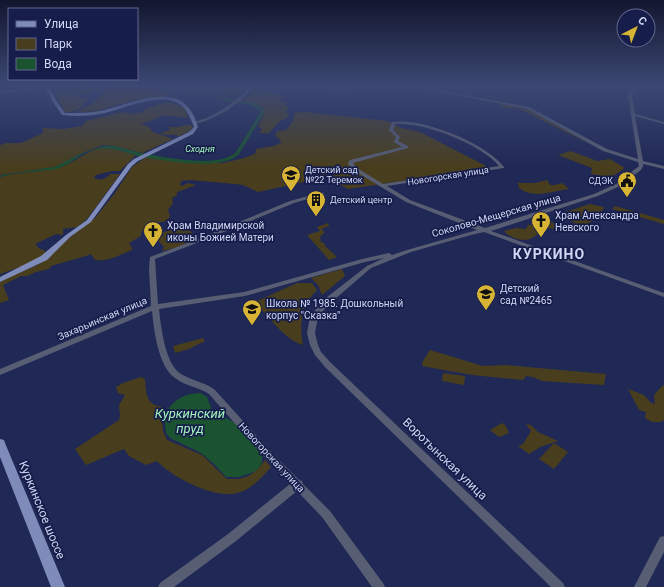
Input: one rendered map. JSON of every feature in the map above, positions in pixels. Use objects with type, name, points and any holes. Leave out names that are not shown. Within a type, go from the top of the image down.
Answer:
[{"type":"main road","points":[[62,112],[64,114],[96,112]]},
{"type":"main road","points":[[0,280],[44,258],[68,236],[89,220],[130,165],[145,155],[194,131],[196,128],[195,123],[189,112]]},
{"type":"main road","name":"Куркинское шоссе","points":[[0,443],[58,587]]},
{"type":"street","points":[[195,123],[220,112]]},
{"type":"street","points":[[538,112],[599,147],[620,156],[664,168]]},
{"type":"street","points":[[641,162],[632,114],[664,123]]},
{"type":"street","name":"Новогорская улица","points":[[394,123],[418,124],[440,132],[486,152],[497,160],[502,167],[383,185],[355,169],[350,162],[406,147],[396,141],[398,137],[391,130],[394,123]]},
{"type":"street","name":"Соколово-Мещерская улица","points":[[315,348],[311,333],[311,324],[318,310],[339,290],[375,264],[408,251],[484,230],[575,202],[608,190],[618,185],[639,169],[641,162]]},
{"type":"street","points":[[383,185],[408,201],[664,295]]},
{"type":"street","name":"Новогорская улица","points":[[322,194],[287,204],[152,258],[158,334],[169,365],[174,373],[203,386],[212,392],[270,457],[326,514],[379,587]]},
{"type":"street","name":"Захарьинская улица","points":[[0,372],[155,307],[245,294],[378,256],[408,251]]},
{"type":"street","name":"Захарьинская улица","points":[[356,262],[367,261],[375,264]]},
{"type":"street","points":[[356,262],[364,266],[362,272]]},
{"type":"street","name":"Воротынская улица","points":[[315,348],[328,365],[559,587]]},
{"type":"street","points":[[164,587],[278,502],[298,484]]},
{"type":"street","points":[[640,587],[664,541]]},
{"type":"green space","points":[[125,112],[134,115],[132,114],[142,112],[186,112],[188,118],[164,115],[147,122],[140,123],[149,127],[153,132],[173,139],[142,153],[115,146],[103,145],[80,154],[55,167],[0,175],[0,145],[6,143],[21,143],[43,133],[43,128],[64,129],[82,126],[86,121],[118,113]]},
{"type":"green space","points":[[264,112],[287,112],[289,114],[287,118],[280,121],[269,133],[259,133],[262,129],[258,126]]},
{"type":"green space","points":[[308,112],[388,121],[401,128],[420,132],[490,168],[348,189],[327,177],[258,192],[243,185],[191,180],[181,181],[180,185],[182,186],[188,183],[196,185],[177,192],[177,195],[172,198],[173,203],[168,210],[170,216],[167,221],[149,225],[141,232],[141,236],[129,243],[132,250],[114,258],[104,260],[95,260],[91,254],[51,266],[49,269],[27,276],[21,276],[3,285],[9,300],[0,303],[0,282],[41,263],[64,242],[95,218],[115,193],[132,167],[146,157],[223,163],[244,158],[255,154],[256,149],[274,146],[282,142],[275,135],[278,131],[286,130],[293,121],[295,113]]},
{"type":"green space","points":[[527,112],[533,112],[591,145]]},
{"type":"green space","points":[[191,125],[193,128],[177,137],[177,135],[166,135],[160,133],[170,130],[169,127]]},
{"type":"green space","points":[[103,147],[136,155],[120,171],[112,171],[96,175],[94,178],[100,179],[110,175],[108,174],[120,174],[87,219],[77,227],[63,229],[63,235],[56,234],[35,244],[46,253],[41,257],[24,266],[0,274],[0,177],[12,174],[56,169],[90,151]]},
{"type":"green space","points":[[571,151],[597,161],[610,159],[625,168],[607,180],[602,178],[602,176],[591,174],[592,168],[558,155]]},
{"type":"green space","points":[[547,180],[550,185],[562,183],[569,189],[536,194],[524,191],[518,187],[519,185],[517,183],[535,183]]},
{"type":"green space","points":[[590,204],[604,208],[597,217],[585,226],[576,224],[565,218],[566,215],[556,215]]},
{"type":"green space","points":[[615,206],[664,220],[664,224],[612,209]]},
{"type":"green space","points":[[545,219],[557,225],[554,229],[544,227],[534,237],[528,240],[514,238],[504,231],[516,228],[526,229],[528,225],[537,224],[536,222]]},
{"type":"green space","points":[[185,223],[196,239],[178,247],[162,251],[164,247],[157,239],[164,235],[162,233],[172,229],[170,227]]},
{"type":"green space","points":[[328,223],[329,226],[323,228],[322,230],[325,232],[320,237],[321,242],[326,244],[324,245],[337,257],[329,260],[307,235],[320,231],[317,227]]},
{"type":"green space","points":[[342,269],[345,276],[322,295],[318,285],[311,278]]},
{"type":"green space","points":[[297,283],[312,283],[317,290],[304,308],[302,315],[301,330],[303,345],[283,333],[255,302]]},
{"type":"green space","points":[[203,338],[205,341],[189,349],[175,353],[173,346]]},
{"type":"green space","points":[[430,350],[483,366],[506,365],[606,374],[604,385],[542,381],[526,376],[523,380],[472,375],[422,366],[423,361]]},
{"type":"green space","points":[[443,373],[465,376],[464,385],[442,381]]},
{"type":"green space","points":[[141,377],[145,379],[146,392],[150,401],[154,405],[161,407],[160,411],[162,414],[163,431],[167,440],[202,455],[227,479],[239,479],[249,476],[265,460],[271,467],[259,480],[244,491],[232,494],[223,494],[202,489],[181,479],[157,461],[146,465],[129,456],[124,449],[86,465],[75,449],[119,420],[119,405],[125,395],[118,393],[116,387]]},
{"type":"green space","points":[[664,385],[664,420],[661,422],[652,422],[645,418],[646,412],[639,410],[628,389],[644,395],[651,403],[655,404],[654,395]]},
{"type":"green space","points":[[502,423],[506,426],[509,433],[499,437],[490,430]]},
{"type":"green space","points":[[526,424],[531,425],[538,432],[558,441],[540,447],[529,454],[518,446],[523,444],[531,431]]},
{"type":"green space","points":[[554,443],[568,452],[554,469],[539,459]]},
{"type":"water","points":[[103,146],[115,146],[147,155],[145,158],[113,149],[98,149],[81,155],[66,165],[56,169],[12,174],[0,177],[2,175],[55,167],[80,154]]},
{"type":"water","name":"Куркинский пруд","points":[[201,393],[207,397],[212,410],[235,423],[256,447],[262,456],[262,462],[259,468],[254,472],[239,477],[226,477],[201,453],[170,438],[166,433],[164,416],[171,406],[183,396]]},
{"type":"waterway","name":"Сходня","points":[[138,154],[158,158],[200,162],[225,160],[233,157],[241,148],[262,112]]},
{"type":"place","name":"Детский сад №22 Теремок","points":[[291,192]]},
{"type":"place","name":"СДЭК","points":[[627,198]]},
{"type":"place","name":"Детский центр","points":[[316,217]]},
{"type":"place","name":"Храм Александра Невского","points":[[541,238]]},
{"type":"place","name":"Храм Владимирской иконы Божией Матери","points":[[153,248]]},
{"type":"place","name":"Детский сад №2465","points":[[486,311]]},
{"type":"place","name":"Школа № 1985. Дошкольный корпус \"Сказка\"","points":[[252,326]]},
{"type":"district","name":"КУРКИНО","points":[[549,254]]}]
